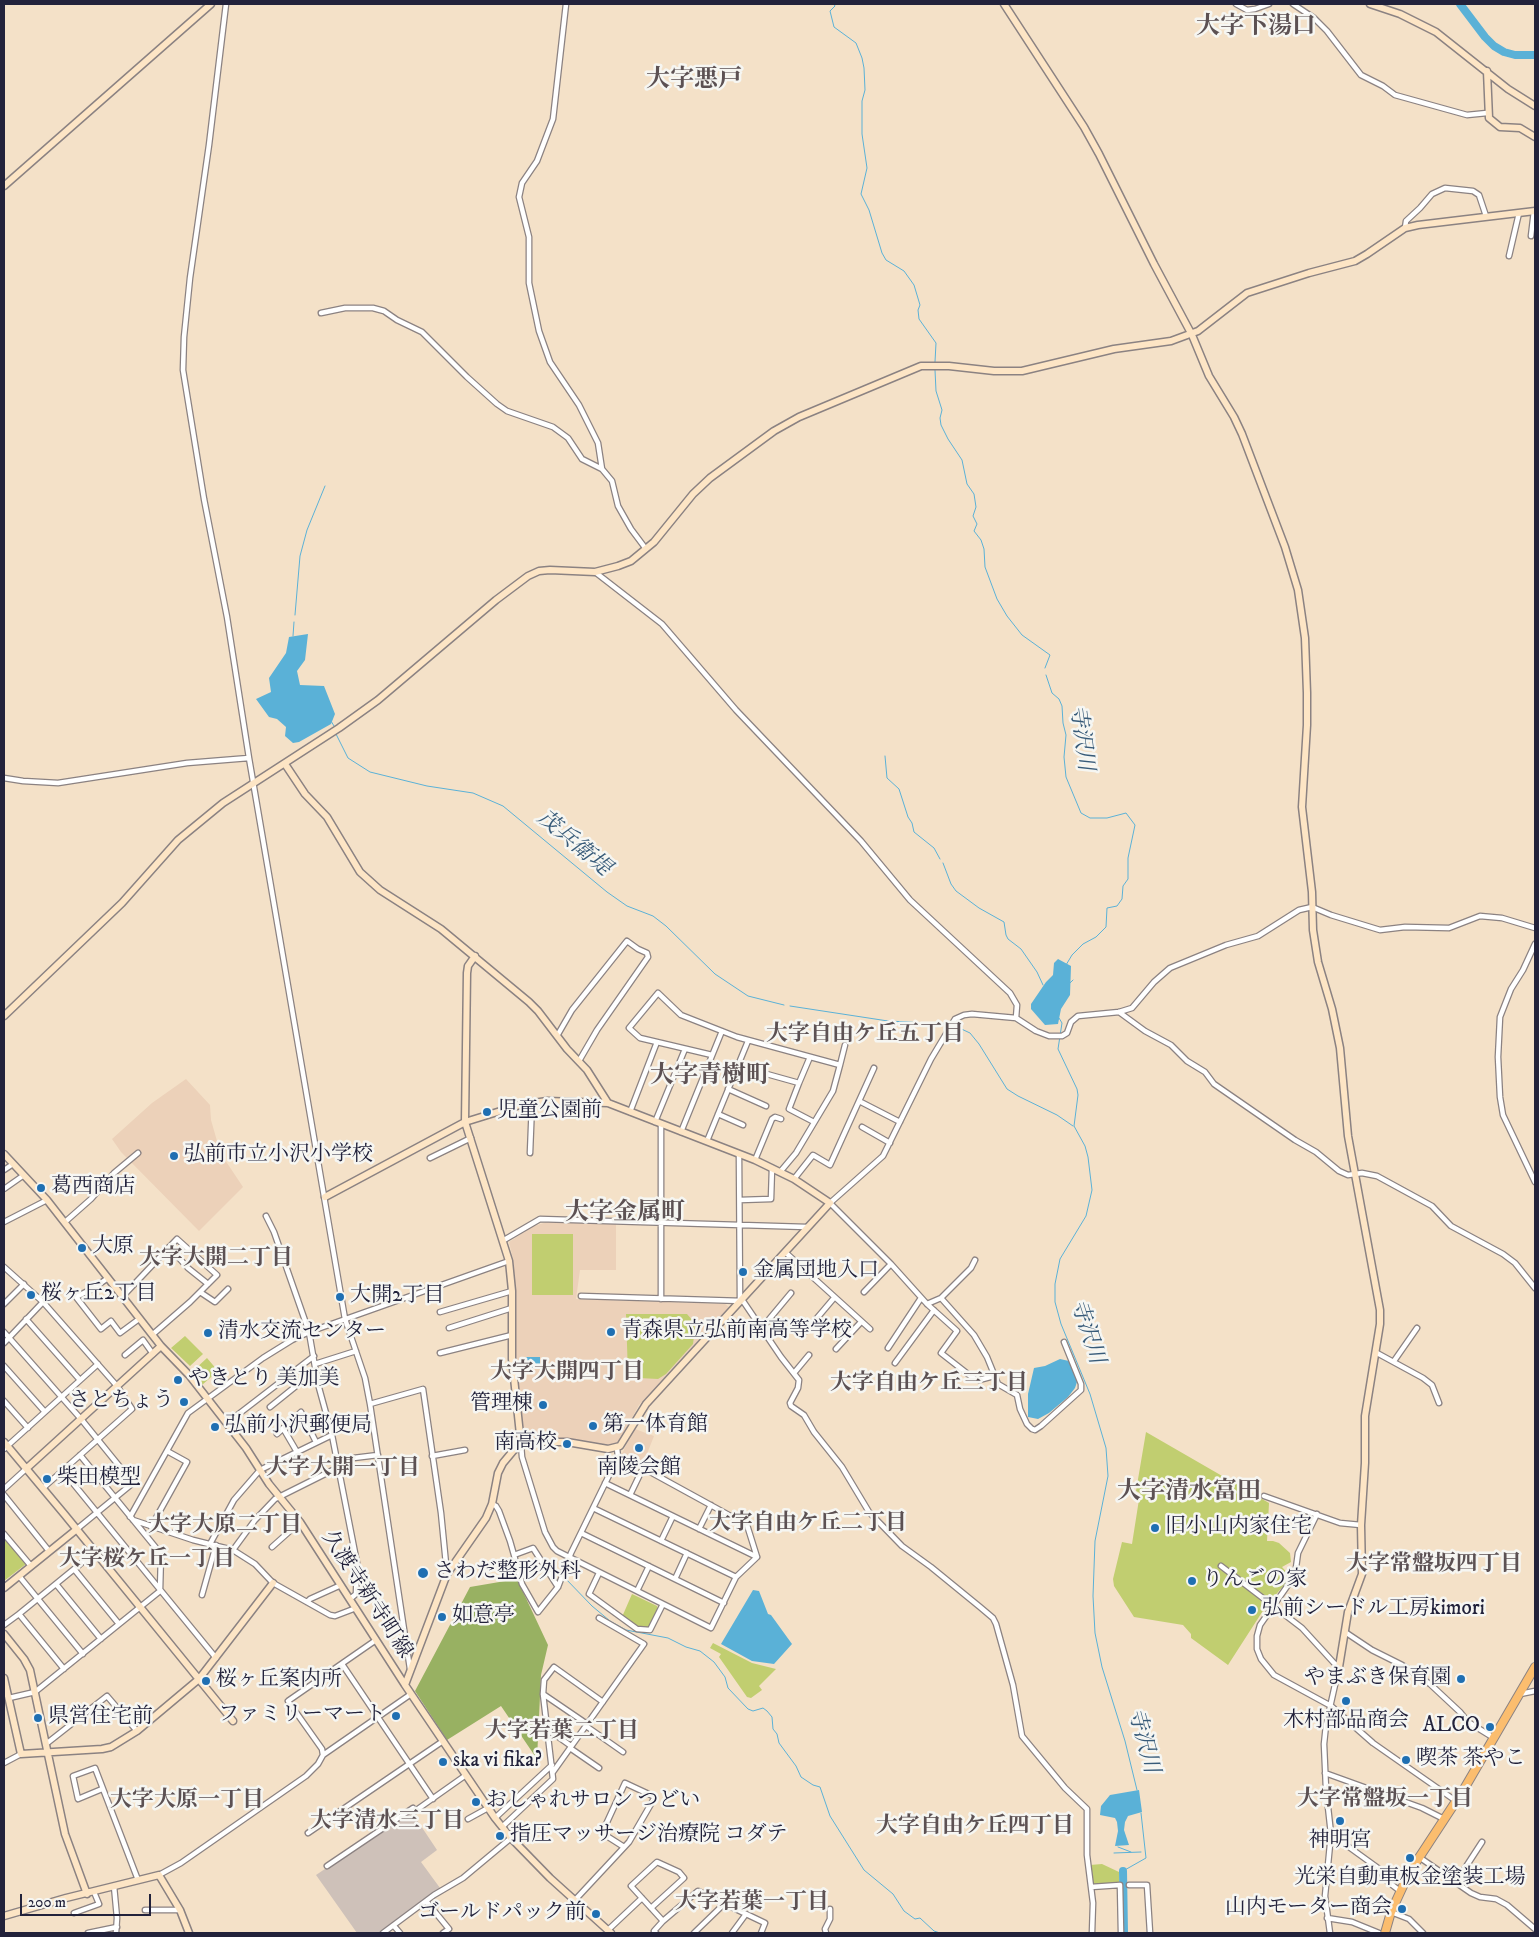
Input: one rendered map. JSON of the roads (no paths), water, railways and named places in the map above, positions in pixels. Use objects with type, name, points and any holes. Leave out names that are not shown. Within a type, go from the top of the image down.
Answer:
[{"type":"main road","points":[[1385,1933],[1400,1891],[1419,1857],[1456,1801],[1535,1667]]},
{"type":"street","points":[[4,186],[211,4]]},
{"type":"street","points":[[226,4],[190,278],[184,337],[183,370],[204,499],[227,617],[249,758],[326,1197],[345,1319],[365,1378],[370,1404],[410,1671]]},
{"type":"street","points":[[566,4],[552,119],[536,161],[522,183],[519,197],[529,237],[529,283],[539,331],[550,362],[579,405],[598,443],[602,469]]},
{"type":"street","points":[[1004,4],[1084,127],[1192,335],[1210,376],[1242,434],[1290,562],[1298,590],[1308,693],[1308,726],[1302,807],[1315,947],[1332,1009],[1340,1048],[1347,1122],[1355,1175],[1380,1310],[1380,1334],[1366,1404],[1361,1525],[1362,1574],[1350,1605],[1324,1744],[1331,1834],[1325,1896],[1330,1933]]},
{"type":"street","points":[[1236,4],[1247,10],[1269,4]]},
{"type":"street","points":[[1293,4],[1314,18],[1327,31],[1362,75],[1395,95],[1468,115],[1487,113]]},
{"type":"street","points":[[1370,4],[1400,14],[1436,32],[1508,89],[1535,106]]},
{"type":"street","points":[[1487,71],[1487,113],[1492,122],[1500,128],[1520,128],[1535,137]]},
{"type":"street","points":[[1405,228],[1406,221],[1432,194],[1445,188],[1473,191],[1478,195],[1486,216]]},
{"type":"street","points":[[4,1016],[122,903],[178,840],[223,803],[285,764],[378,700],[496,600],[528,576],[539,571],[550,570],[595,572],[631,561],[646,549],[693,494],[710,478],[774,431],[799,417],[920,366],[1022,371],[1114,349],[1171,341],[1192,335],[1247,293],[1300,275],[1355,261],[1405,228],[1534,211],[1531,236]]},
{"type":"street","points":[[1509,256],[1519,213]]},
{"type":"street","points":[[321,313],[345,308],[374,308],[384,311],[397,320],[422,332],[467,377],[507,411],[553,427],[568,438],[582,459],[602,469],[612,480],[618,506],[631,529],[646,549]]},
{"type":"street","points":[[595,572],[662,624],[736,710],[861,841],[910,900],[1010,993],[1017,1004],[1016,1018]]},
{"type":"street","points":[[4,778],[58,783],[187,763],[249,758]]},
{"type":"street","points":[[285,764],[305,794],[327,817],[360,872],[380,890],[441,929],[529,1002],[567,1049],[587,1070],[608,1103]]},
{"type":"street","points":[[405,1685],[447,1574],[483,1522],[492,1504],[498,1474],[503,1463],[521,1444],[555,1441],[608,1449],[617,1448],[624,1443],[646,1404],[807,1227],[879,1161],[890,1143],[931,1059],[955,1019],[972,1014],[1016,1018],[1036,1031],[1054,1037],[1062,1036],[1067,1033],[1071,1022],[1078,1016],[1119,1012],[1132,1008],[1142,999],[1154,982],[1170,968],[1231,943],[1258,936],[1299,910],[1312,907],[1380,930],[1405,927],[1449,928],[1480,916],[1502,918],[1535,928]]},
{"type":"street","points":[[558,1036],[572,1010],[627,941],[646,953],[648,957],[596,1030],[579,1061]]},
{"type":"street","points":[[1535,944],[1523,970],[1511,988],[1500,1017],[1498,1057],[1503,1115],[1535,1182]]},
{"type":"street","points":[[475,956],[468,966],[467,973],[465,1122],[504,1240],[509,1261],[512,1291],[512,1359],[522,1457],[545,1532],[553,1547],[569,1559],[711,1628],[736,1577],[757,1557]]},
{"type":"street","points":[[712,1055],[640,1038],[630,1028],[658,993],[681,1015],[748,1041],[840,1065]]},
{"type":"street","points":[[1119,1012],[1171,1045],[1188,1061],[1205,1072],[1214,1084],[1268,1122],[1316,1152],[1339,1171],[1344,1174],[1355,1175],[1362,1173],[1377,1176],[1432,1206],[1451,1226],[1503,1254],[1515,1263],[1535,1288]]},
{"type":"street","points":[[681,1132],[722,1031]]},
{"type":"street","points":[[707,1142],[748,1041]]},
{"type":"street","points":[[630,1112],[657,1042]]},
{"type":"street","points":[[780,1172],[796,1154],[833,1091],[845,1045]]},
{"type":"street","points":[[661,1299],[658,1123],[685,1049]]},
{"type":"street","points":[[810,1057],[789,1109],[814,1122]]},
{"type":"street","points":[[738,1066],[799,1084]]},
{"type":"street","points":[[794,1179],[813,1155],[830,1165],[874,1068]]},
{"type":"street","points":[[728,1089],[766,1106]]},
{"type":"street","points":[[326,1197],[465,1122],[520,1105],[547,1100],[608,1103],[755,1160],[794,1179],[830,1204],[891,1264],[926,1304],[957,1330],[941,1353],[973,1378],[979,1380],[994,1376]]},
{"type":"street","points":[[859,1101],[900,1122]]},
{"type":"street","points":[[530,1153],[532,1103]]},
{"type":"street","points":[[718,1114],[742,1125]]},
{"type":"street","points":[[755,1160],[772,1119],[775,1117],[781,1120]]},
{"type":"street","points":[[862,1127],[890,1143]]},
{"type":"street","points":[[430,1158],[471,1138]]},
{"type":"street","points":[[64,1222],[138,1153]]},
{"type":"street","name":"久渡寺新寺町線","points":[[4,1154],[47,1200],[139,1319],[208,1398],[227,1423],[279,1497],[300,1522],[405,1685],[495,1818],[511,1838],[550,1878],[609,1932]]},
{"type":"street","points":[[739,1154],[740,1301]]},
{"type":"street","points":[[4,1170],[13,1164]]},
{"type":"street","points":[[740,1200],[771,1199],[772,1168]]},
{"type":"street","points":[[4,1189],[24,1175]]},
{"type":"street","points":[[4,1222],[47,1200]]},
{"type":"street","points":[[266,1216],[274,1232],[309,1332],[318,1384],[332,1435],[357,1563],[356,1594],[350,1599]]},
{"type":"street","points":[[504,1240],[540,1219],[807,1227]]},
{"type":"street","points":[[122,1296],[177,1239],[217,1275],[152,1335]]},
{"type":"street","points":[[169,1247],[188,1268],[208,1284]]},
{"type":"street","points":[[784,1252],[870,1329]]},
{"type":"street","points":[[926,1304],[941,1298],[972,1268],[975,1260]]},
{"type":"street","points":[[131,1518],[188,1413],[279,1348],[309,1332],[509,1261]]},
{"type":"street","points":[[864,1292],[891,1264]]},
{"type":"street","points":[[4,1267],[42,1302],[98,1364],[117,1386],[132,1409],[43,1488]]},
{"type":"street","points":[[108,1278],[76,1297],[101,1329],[111,1321],[120,1333],[139,1319]]},
{"type":"street","points":[[5,1302],[24,1284]]},
{"type":"street","points":[[200,1292],[215,1302],[228,1289]]},
{"type":"street","points":[[440,1312],[512,1291]]},
{"type":"street","points":[[760,1329],[791,1293]]},
{"type":"street","points":[[581,1296],[743,1301],[760,1329],[794,1374],[799,1384],[790,1403],[804,1415],[814,1432],[842,1467],[869,1512],[902,1546],[932,1567],[980,1607],[996,1624],[1013,1686],[1022,1736],[1065,1788],[1087,1809],[1087,1855],[1091,1887],[1092,1933]]},
{"type":"street","points":[[806,1331],[834,1298]]},
{"type":"street","points":[[888,1348],[921,1298]]},
{"type":"street","points":[[941,1298],[974,1335],[987,1357],[998,1384],[1017,1395],[1020,1409],[1027,1424],[1035,1430],[1081,1390],[1064,1342]]},
{"type":"street","points":[[4,1343],[42,1302]]},
{"type":"street","points":[[450,1328],[512,1308]]},
{"type":"street","points":[[895,1363],[934,1310]]},
{"type":"street","points":[[26,1320],[80,1380]]},
{"type":"street","points":[[836,1349],[861,1322]]},
{"type":"street","points":[[1394,1361],[1417,1328]]},
{"type":"street","points":[[4,1332],[81,1418],[133,1483],[4,1588]]},
{"type":"street","points":[[440,1354],[512,1335]]},
{"type":"street","points":[[125,1355],[143,1340],[153,1354]]},
{"type":"street","points":[[4,1488],[161,1346]]},
{"type":"street","points":[[315,1364],[356,1351]]},
{"type":"street","points":[[1377,1353],[1424,1378],[1432,1385],[1440,1403]]},
{"type":"street","points":[[794,1374],[809,1355]]},
{"type":"street","points":[[227,1423],[314,1356]]},
{"type":"street","points":[[98,1364],[28,1428],[5,1446],[43,1488],[233,1720]]},
{"type":"street","points":[[4,1366],[45,1412]]},
{"type":"street","points":[[270,1407],[316,1370]]},
{"type":"street","points":[[370,1404],[423,1389],[447,1574]]},
{"type":"street","points":[[4,1401],[28,1428]]},
{"type":"street","points":[[277,1434],[301,1412],[316,1442]]},
{"type":"street","points":[[283,1428],[297,1452]]},
{"type":"street","points":[[202,1596],[213,1544],[234,1500],[260,1470],[332,1435]]},
{"type":"street","points":[[492,1504],[499,1511],[522,1584],[538,1612],[558,1587],[569,1559],[618,1457],[617,1448]]},
{"type":"street","points":[[432,1456],[465,1450]]},
{"type":"street","points":[[151,1527],[187,1462],[167,1451]]},
{"type":"street","points":[[9,1698],[35,1692],[160,1591],[161,1554],[80,1455]]},
{"type":"street","points":[[337,1460],[378,1455]]},
{"type":"street","points":[[234,1550],[256,1520],[276,1498],[339,1467]]},
{"type":"street","points":[[630,1495],[643,1468],[747,1525],[757,1557]]},
{"type":"street","points":[[63,1471],[216,1658]]},
{"type":"street","points":[[605,1483],[757,1557]]},
{"type":"street","points":[[4,1494],[49,1551]]},
{"type":"street","points":[[1264,1496],[1340,1523],[1361,1525]]},
{"type":"street","points":[[699,1529],[711,1505]]},
{"type":"street","points":[[593,1508],[736,1577]]},
{"type":"street","points":[[1317,1514],[1298,1553],[1295,1575],[1264,1617],[1258,1630],[1257,1650],[1261,1659],[1274,1675],[1332,1706],[1373,1743],[1456,1801]]},
{"type":"street","points":[[662,1541],[673,1516]]},
{"type":"street","points":[[131,1518],[151,1527],[234,1550],[254,1564],[273,1583],[330,1615],[336,1616],[356,1608]]},
{"type":"street","points":[[272,1547],[300,1522]]},
{"type":"street","points":[[582,1533],[724,1603]]},
{"type":"street","points":[[4,1534],[31,1566]]},
{"type":"street","points":[[514,1555],[533,1548],[558,1587]]},
{"type":"street","points":[[4,1625],[95,1552]]},
{"type":"street","points":[[675,1579],[687,1553]]},
{"type":"street","points":[[637,1591],[648,1566]]},
{"type":"street","points":[[1221,1566],[1302,1628],[1334,1664],[1339,1667]]},
{"type":"street","points":[[74,1569],[119,1624]]},
{"type":"street","points":[[599,1573],[589,1594],[637,1629],[650,1630],[663,1604]]},
{"type":"street","points":[[19,1576],[82,1654]]},
{"type":"street","points":[[4,1763],[21,1754],[47,1748],[102,1749],[120,1743],[199,1679],[273,1583]]},
{"type":"street","points":[[56,1584],[101,1639]]},
{"type":"street","points":[[307,1602],[341,1585]]},
{"type":"street","points":[[19,1614],[64,1669]]},
{"type":"street","points":[[553,1773],[644,1644],[599,1618]]},
{"type":"street","points":[[1345,1632],[1372,1650],[1402,1665],[1430,1684],[1468,1722],[1494,1738]]},
{"type":"street","points":[[4,1634],[24,1659],[30,1670],[65,1834],[91,1893],[99,1904],[74,1913]]},
{"type":"street","points":[[323,1755],[322,1748],[288,1701],[376,1640]]},
{"type":"street","points":[[342,1664],[433,1799]]},
{"type":"street","points":[[502,1827],[553,1779],[543,1694],[544,1680],[554,1666],[603,1702]]},
{"type":"street","points":[[4,1678],[21,1754]]},
{"type":"street","points":[[1520,1694],[1535,1691]]},
{"type":"street","points":[[4,1916],[160,1874],[181,1863],[306,1776],[318,1764],[323,1755],[411,1694]]},
{"type":"street","points":[[543,1694],[623,1752]]},
{"type":"street","points":[[47,1748],[107,1696],[137,1731]]},
{"type":"street","points":[[547,1729],[599,1768]]},
{"type":"street","points":[[308,1833],[443,1741]]},
{"type":"street","points":[[495,1818],[552,1765]]},
{"type":"street","points":[[102,1789],[78,1799],[73,1776],[95,1768],[138,1880]]},
{"type":"street","points":[[1326,1773],[1422,1808],[1444,1819]]},
{"type":"street","points":[[327,1866],[413,1808],[416,1811],[466,1775]]},
{"type":"street","points":[[575,1900],[629,1842],[655,1797],[625,1783],[602,1833],[624,1847]]},
{"type":"street","points":[[468,1820],[488,1808]]},
{"type":"street","points":[[1331,1834],[1378,1868],[1387,1881],[1400,1891]]},
{"type":"street","points":[[383,1933],[426,1901],[463,1878],[511,1838]]},
{"type":"street","points":[[1456,1882],[1482,1842]]},
{"type":"street","points":[[1419,1857],[1471,1893],[1480,1897],[1496,1899],[1507,1905],[1535,1929]]},
{"type":"street","points":[[651,1908],[684,1878],[679,1872],[657,1862],[631,1886],[663,1922]]},
{"type":"street","points":[[160,1874],[180,1910],[189,1933]]},
{"type":"street","points":[[1129,1885],[1147,1885],[1150,1933]]},
{"type":"street","points":[[114,1886],[116,1933]]},
{"type":"street","points":[[1091,1887],[1120,1886],[1121,1933]]},
{"type":"street","points":[[656,1933],[654,1931],[698,1891],[766,1923],[760,1933]]},
{"type":"street","points":[[609,1932],[642,1898]]},
{"type":"street","points":[[426,1901],[448,1929],[443,1933]]},
{"type":"street","points":[[694,1933],[724,1904]]},
{"type":"street","points":[[826,1933],[825,1929],[830,1919],[830,1909]]},
{"type":"street","points":[[146,1910],[180,1910]]},
{"type":"street","points":[[1391,1912],[1409,1919],[1423,1933]]},
{"type":"street","points":[[732,1933],[746,1914]]},
{"type":"street","points":[[1327,1918],[1352,1922],[1379,1933]]},
{"type":"street","points":[[394,1926],[400,1933]]},
{"type":"street","points":[[88,1933],[117,1927]]},
{"type":"water","points":[[308,634],[305,660],[297,671],[300,685],[324,686],[335,714],[331,724],[299,742],[293,743],[285,736],[286,727],[277,719],[269,717],[256,699],[271,692],[269,678],[286,653],[289,637]]},
{"type":"water","points":[[1058,959],[1071,966],[1070,995],[1061,1009],[1058,1024],[1045,1025],[1031,1009],[1031,1004],[1053,975],[1054,963]]},
{"type":"water","points":[[524,1357],[540,1357],[540,1368],[524,1367]]},
{"type":"water","points":[[1060,1359],[1069,1361],[1074,1370],[1077,1382],[1075,1388],[1068,1397],[1049,1413],[1038,1419],[1028,1417],[1028,1394],[1034,1368],[1045,1366]]},
{"type":"water","points":[[753,1590],[759,1591],[768,1614],[771,1615],[792,1644],[774,1664],[752,1661],[721,1644]]},
{"type":"water","points":[[1139,1790],[1142,1812],[1128,1816],[1125,1822],[1124,1830],[1129,1845],[1115,1846],[1118,1831],[1117,1822],[1115,1818],[1100,1815],[1101,1806],[1110,1795]]},
{"type":"waterway","points":[[834,4],[835,6],[830,11],[834,27],[856,43],[864,68],[865,90],[862,101],[862,134],[867,168],[861,194],[869,210],[882,253],[886,260],[904,271],[914,285],[920,305],[918,310],[919,319],[936,343],[935,362]]},
{"type":"waterway","points":[[1460,4],[1494,46],[1504,52],[1515,55],[1535,55]]},
{"type":"waterway","name":"寺沢川","points":[[935,370],[936,391],[942,410],[941,425],[962,460],[967,484],[974,494],[976,507],[973,516],[977,524],[974,531],[981,540],[984,549],[985,567],[997,599],[1007,616],[1022,635],[1050,655],[1045,668]]},
{"type":"waterway","name":"茂兵衛堤","points":[[295,615],[300,556],[307,530],[325,486]]},
{"type":"waterway","name":"茂兵衛堤","points":[[293,636],[294,622]]},
{"type":"waterway","name":"寺沢川","points":[[1046,675],[1052,693],[1059,699],[1062,706],[1066,735],[1064,757],[1066,777],[1081,813],[1090,818],[1107,818],[1126,813],[1135,825],[1128,858],[1128,879],[1123,886],[1122,899],[1117,906],[1107,908],[1106,927],[1096,937],[1083,944],[1072,955],[1066,965]]},
{"type":"waterway","name":"茂兵衛堤","points":[[331,721],[334,726]]},
{"type":"waterway","name":"茂兵衛堤","points":[[336,734],[348,758],[370,772],[427,786],[473,793],[503,806],[607,892],[627,906],[653,916],[666,926],[715,974],[748,996],[784,1005]]},
{"type":"waterway","points":[[885,756],[887,778],[899,789],[914,832],[934,848],[940,859]]},
{"type":"waterway","points":[[943,863],[951,884],[956,891],[979,908],[1004,922],[1008,939],[1021,949],[1037,972],[1043,985]]},
{"type":"waterway","points":[[1070,983],[1073,980]]},
{"type":"waterway","name":"茂兵衛堤","points":[[790,1006],[888,1021],[948,1024]]},
{"type":"waterway","name":"寺沢川","points":[[1059,1018],[1062,1023],[1058,1049],[1077,1089],[1074,1126],[1085,1146],[1092,1190],[1086,1216],[1060,1259],[1055,1284],[1055,1302],[1061,1324],[1090,1394],[1106,1448],[1108,1476],[1095,1541],[1093,1596],[1095,1633],[1102,1667],[1125,1741],[1137,1790]]},
{"type":"waterway","name":"茂兵衛堤","points":[[955,1026],[970,1033],[1007,1089],[1057,1115],[1073,1126]]},
{"type":"waterway","points":[[553,1566],[561,1574]]},
{"type":"waterway","points":[[564,1577],[592,1606],[610,1621],[626,1630],[668,1638],[686,1647],[700,1651],[714,1662],[725,1677],[728,1688],[748,1709],[753,1711],[763,1708],[767,1711],[772,1717],[773,1729],[777,1734],[779,1743],[796,1766],[801,1777],[820,1787],[830,1816],[864,1870],[893,1894],[904,1911],[915,1919],[920,1918],[934,1931],[940,1933]]},
{"type":"waterway","name":"寺沢川","points":[[1123,1871],[1146,1858],[1141,1813]]},
{"type":"waterway","points":[[1118,1847],[1131,1852]]},
{"type":"waterway","points":[[1114,1853],[1141,1852]]},
{"type":"waterway","name":"寺沢川","points":[[1123,1871],[1124,1933]]},
{"type":"place","name":"児童公園前","points":[[487,1112]]},
{"type":"place","name":"弘前市立小沢小学校","points":[[174,1156]]},
{"type":"place","name":"葛西商店","points":[[41,1188]]},
{"type":"place","name":"大原","points":[[82,1248]]},
{"type":"place","name":"金属団地入口","points":[[743,1272]]},
{"type":"place","name":"桜ヶ丘2丁目","points":[[31,1295]]},
{"type":"place","name":"大開2丁目","points":[[340,1297]]},
{"type":"place","name":"青森県立弘前南高等学校","points":[[611,1332]]},
{"type":"place","name":"清水交流センター","points":[[208,1333]]},
{"type":"place","name":"やきとり 美加美","points":[[178,1380]]},
{"type":"place","name":"さとちょう","points":[[184,1402]]},
{"type":"place","name":"管理棟","points":[[543,1405]]},
{"type":"place","name":"第一体育館","points":[[593,1426]]},
{"type":"place","name":"弘前小沢郵便局","points":[[215,1427]]},
{"type":"place","name":"南高校","points":[[567,1444]]},
{"type":"place","name":"南陵会館","points":[[639,1448]]},
{"type":"place","name":"柴田模型","points":[[47,1479]]},
{"type":"place","name":"旧小山内家住宅","points":[[1155,1528]]},
{"type":"place","name":"さわだ整形外科","points":[[423,1573]]},
{"type":"place","name":"りんごの家","points":[[1192,1581]]},
{"type":"place","name":"弘前シードル工房kimori","points":[[1252,1610]]},
{"type":"place","name":"如意亭","points":[[442,1617]]},
{"type":"place","name":"やまぶき保育園","points":[[1461,1679]]},
{"type":"place","name":"桜ヶ丘案内所","points":[[206,1681]]},
{"type":"place","name":"木村部品商会","points":[[1346,1701]]},
{"type":"place","name":"ファミリーマート","points":[[396,1716]]},
{"type":"place","name":"県営住宅前","points":[[38,1718]]},
{"type":"place","name":"ALCO","points":[[1490,1727]]},
{"type":"place","name":"喫茶 茶やこ","points":[[1406,1760]]},
{"type":"place","name":"ska vi fika?","points":[[443,1762]]},
{"type":"place","name":"おしゃれサロン つどい","points":[[476,1802]]},
{"type":"place","name":"神明宮","points":[[1340,1821]]},
{"type":"place","name":"指圧マッサージ治療院 コダテ","points":[[500,1836]]},
{"type":"place","name":"光栄自動車板金塗装工場","points":[[1410,1858]]},
{"type":"place","name":"山内モーター商会","points":[[1402,1909]]},
{"type":"place","name":"ゴールドパック前","points":[[596,1914]]},
{"type":"district","name":"大字下湯口","points":[[1256,28]]},
{"type":"district","name":"大字悪戸","points":[[694,81]]},
{"type":"district","name":"大字自由ケ丘五丁目","points":[[865,1035]]},
{"type":"district","name":"大字青樹町","points":[[710,1077]]},
{"type":"district","name":"大字金属町","points":[[625,1214]]},
{"type":"district","name":"大字大開二丁目","points":[[216,1259]]},
{"type":"district","name":"大字大開四丁目","points":[[567,1373]]},
{"type":"district","name":"大字自由ケ丘三丁目","points":[[929,1384]]},
{"type":"district","name":"大字大開一丁目","points":[[343,1469]]},
{"type":"district","name":"大字清水富田","points":[[1189,1493]]},
{"type":"district","name":"大字自由ケ丘二丁目","points":[[808,1524]]},
{"type":"district","name":"大字大原二丁目","points":[[225,1526]]},
{"type":"district","name":"大字桜ケ丘一丁目","points":[[147,1560]]},
{"type":"district","name":"大字常盤坂四丁目","points":[[1434,1565]]},
{"type":"district","name":"大字若葉二丁目","points":[[562,1732]]},
{"type":"district","name":"大字常盤坂一丁目","points":[[1385,1800]]},
{"type":"district","name":"大字大原一丁目","points":[[187,1801]]},
{"type":"district","name":"大字清水三丁目","points":[[387,1822]]},
{"type":"district","name":"大字自由ケ丘四丁目","points":[[975,1827]]},
{"type":"district","name":"大字若葉一丁目","points":[[752,1903]]}]
